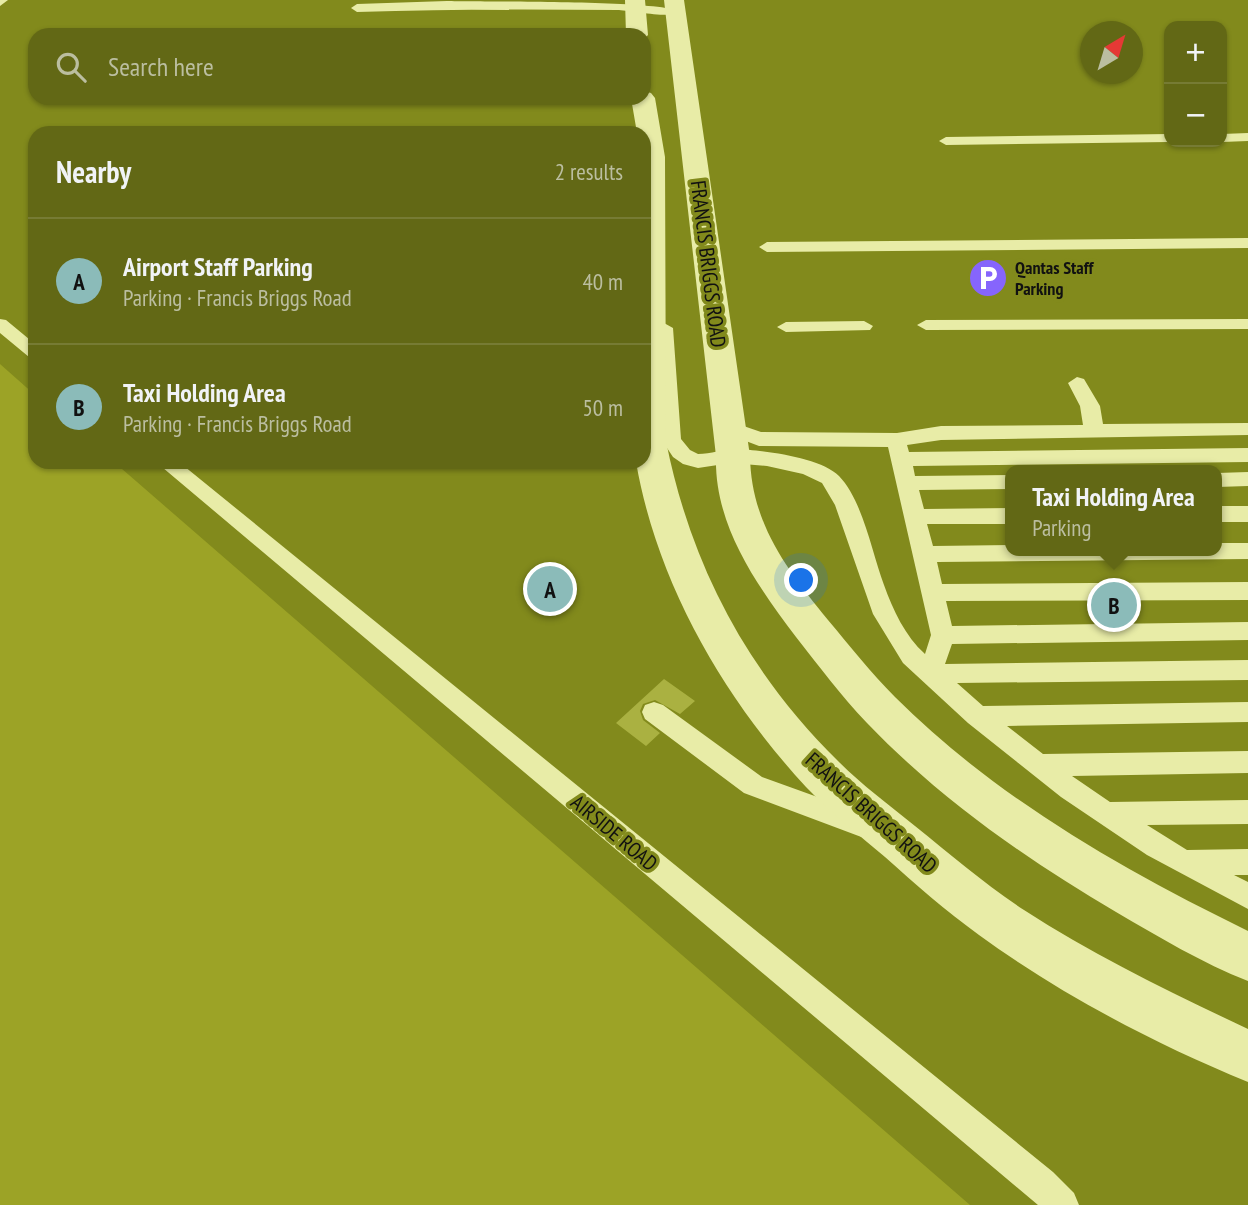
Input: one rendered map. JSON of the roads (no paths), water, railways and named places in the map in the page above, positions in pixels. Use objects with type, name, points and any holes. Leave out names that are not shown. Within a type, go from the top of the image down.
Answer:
[{"type":"street","points":[[635,4],[637,28]]},
{"type":"street","name":"FRANCIS BRIGGS ROAD","points":[[675,6],[736,498],[769,570],[803,618],[882,710],[953,776],[1027,832],[1131,895],[1248,957]]},
{"type":"street","name":"FRANCIS BRIGGS ROAD","points":[[644,105],[648,126]]},
{"type":"street","name":"FRANCIS BRIGGS ROAD","points":[[651,145],[651,299]]},
{"type":"street","name":"FRANCIS BRIGGS ROAD","points":[[651,457],[654,481],[670,529],[687,574],[712,624],[752,687],[823,775],[896,838],[1006,926],[1137,1004],[1248,1056]]},
{"type":"lane","points":[[357,8],[446,5],[675,6]]},
{"type":"lane","points":[[946,141],[1164,138]]},
{"type":"lane","points":[[1227,138],[1248,138]]},
{"type":"lane","points":[[653,157],[671,439],[685,457],[696,461],[731,442],[759,439],[899,449],[1248,455]]},
{"type":"lane","points":[[767,247],[1248,243]]},
{"type":"lane","points":[[0,324],[28,348]]},
{"type":"lane","points":[[926,325],[1248,324]]},
{"type":"lane","points":[[786,327],[864,326]]},
{"type":"lane","points":[[1077,383],[1092,410],[1094,424],[1091,431]]},
{"type":"lane","points":[[899,449],[941,433],[1248,429]]},
{"type":"lane","points":[[731,442],[814,468],[829,478],[843,498],[890,627],[911,656],[977,716],[1107,814],[1248,896]]},
{"type":"lane","points":[[899,449],[943,635],[930,674]]},
{"type":"lane","name":"AIRSIDE ROAD","points":[[174,469],[1041,1184],[1062,1205]]},
{"type":"lane","points":[[1222,480],[1248,480]]},
{"type":"lane","points":[[907,483],[1005,482]]},
{"type":"lane","points":[[1222,514],[1248,514]]},
{"type":"lane","points":[[915,517],[1005,516]]},
{"type":"lane","points":[[1222,551],[1248,551]]},
{"type":"lane","points":[[923,554],[1005,553]]},
{"type":"lane","points":[[933,593],[1248,591]]},
{"type":"lane","points":[[943,635],[1248,631]]},
{"type":"lane","points":[[930,674],[1248,670]]},
{"type":"lane","points":[[654,712],[753,785],[896,838]]},
{"type":"lane","points":[[977,716],[1248,712]]},
{"type":"lane","points":[[1039,765],[1248,762]]},
{"type":"lane","points":[[1107,814],[1248,812]]},
{"type":"lane","points":[[1187,862],[1248,862]]},
{"type":"place","name":"Qantas Staff Parking","points":[[988,278]]},
{"type":"place","name":"Airport Staff Parking","points":[[550,589]]},
{"type":"place","name":"Taxi Holding Area","points":[[1114,605]]}]
